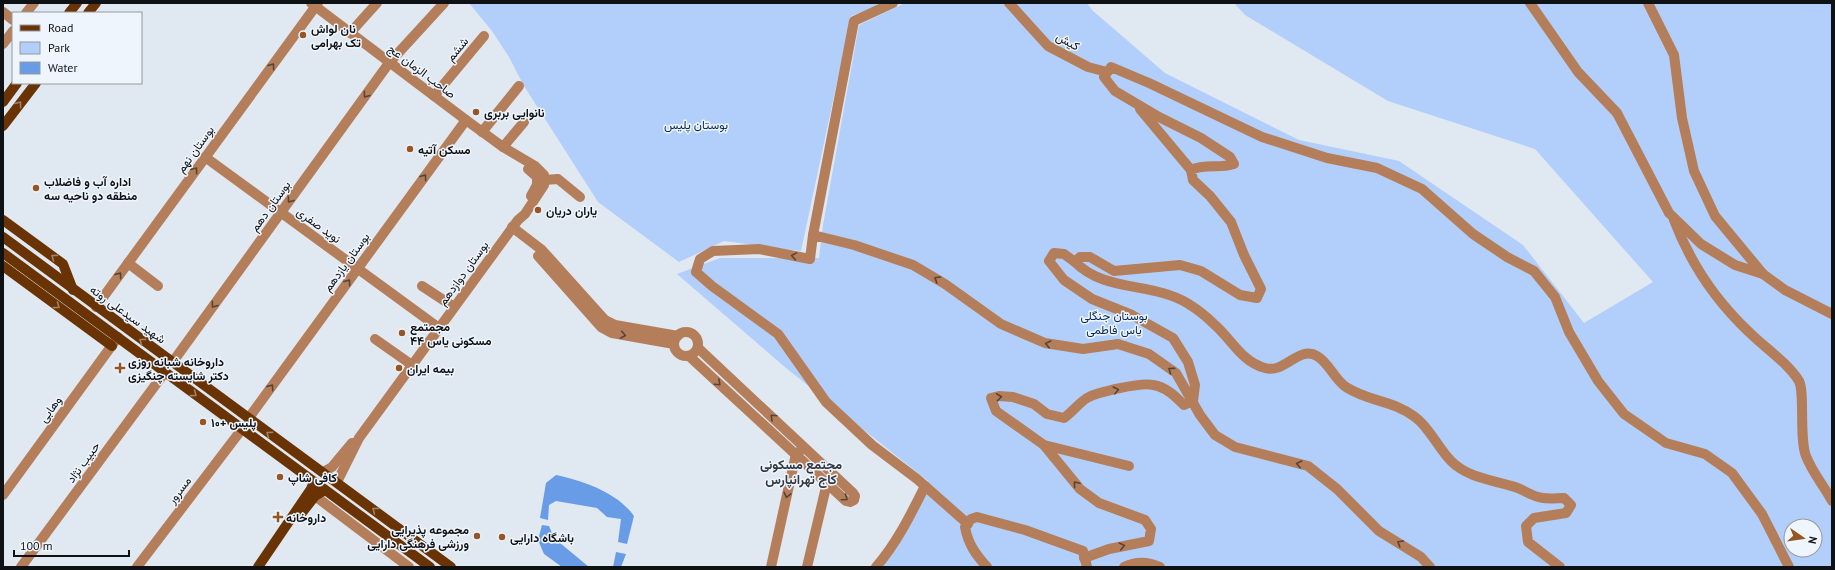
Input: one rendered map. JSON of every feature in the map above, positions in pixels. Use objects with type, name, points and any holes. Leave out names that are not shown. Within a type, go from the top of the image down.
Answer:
[{"type":"main road","points":[[70,12],[76,3]]},
{"type":"main road","points":[[89,12],[96,3]]},
{"type":"main road","points":[[3,102],[16,84]]},
{"type":"main road","points":[[3,126],[35,84]]},
{"type":"main road","points":[[3,220],[64,264],[73,290]]},
{"type":"main road","name":"شهید سیدعلی روته","points":[[3,237],[248,419],[337,482],[451,567]]},
{"type":"main road","name":"شهید سیدعلی روته","points":[[3,253],[89,316],[115,342],[165,372],[430,567]]},
{"type":"main road","points":[[3,266],[38,292],[115,342]]},
{"type":"main road","points":[[38,292],[62,295]]},
{"type":"main road","points":[[89,316],[96,307]]},
{"type":"main road","points":[[258,567],[287,526],[292,515],[311,489],[314,482]]},
{"type":"main road","points":[[287,526],[295,521],[315,496],[325,490]]},
{"type":"street","points":[[27,12],[34,3]]},
{"type":"street","points":[[350,33],[377,3]]},
{"type":"street","name":"بوستان دهم","points":[[172,363],[389,63],[444,3]]},
{"type":"street","points":[[893,3],[854,21],[813,235],[810,259],[759,250],[713,251],[700,259],[696,272],[712,286],[778,334],[826,402],[872,445],[925,486],[968,524]]},
{"type":"street","name":"کیش","points":[[1009,3],[1048,46],[1088,67],[1107,72],[1111,66],[1262,137],[1327,158],[1378,168],[1422,189],[1473,234],[1507,258],[1534,271],[1555,297],[1569,332],[1598,382],[1624,414],[1666,443],[1705,454],[1732,473],[1762,514],[1789,567]]},
{"type":"street","points":[[1530,3],[1578,72],[1617,113],[1642,165],[1673,217],[1684,247],[1701,275],[1748,331],[1786,366],[1800,382],[1802,426],[1806,456],[1832,501]]},
{"type":"street","points":[[1648,3],[1674,55],[1682,118],[1694,171],[1715,216],[1764,274],[1786,290],[1832,314]]},
{"type":"street","name":"صاحب الزمان عج","points":[[315,4],[389,63],[482,132],[520,158]]},
{"type":"street","name":"بوستان نهم","points":[[96,307],[315,4]]},
{"type":"street","points":[[3,12],[12,19]]},
{"type":"street","points":[[3,44],[12,32]]},
{"type":"street","name":"ششم","points":[[434,96],[484,36]]},
{"type":"street","points":[[1107,72],[1104,77],[1115,91],[1136,104],[1201,138],[1230,158],[1234,164],[1226,166],[1201,166],[1191,170]]},
{"type":"street","points":[[482,132],[519,86]]},
{"type":"street","points":[[1075,262],[1080,257],[1090,257],[1114,271],[1180,265],[1200,271],[1240,295],[1257,298],[1261,290],[1244,255],[1231,222],[1210,196],[1193,180],[1191,170],[1136,104]]},
{"type":"street","name":"بوستان یازدهم","points":[[248,419],[466,120]]},
{"type":"street","points":[[504,147],[524,122]]},
{"type":"street","name":"نوید صفری","points":[[205,157],[439,328]]},
{"type":"street","points":[[520,158],[535,166],[544,175],[544,180],[558,179],[580,197]]},
{"type":"street","name":"بوستان دوازدهم","points":[[515,224],[521,210],[537,185],[537,177],[520,158]]},
{"type":"street","name":"بوستان دوازدهم","points":[[337,482],[359,438],[515,224],[525,214],[544,185],[544,180]]},
{"type":"street","points":[[1673,217],[1701,244],[1735,265],[1764,274]]},
{"type":"street","points":[[515,224],[528,241],[542,250],[605,320],[614,325],[676,340]]},
{"type":"street","points":[[813,235],[854,245],[913,265],[945,284],[1001,324],[1045,344],[1083,349],[1118,344],[1149,354],[1176,373],[1200,415],[1215,436],[1234,447],[1308,466],[1337,490],[1379,531],[1421,557],[1430,567]]},
{"type":"street","points":[[1193,401],[1195,386],[1188,362],[1173,338],[1132,315],[1092,299],[1064,280],[1049,261],[1054,253],[1064,254],[1083,270],[1099,279],[1168,295],[1186,302],[1216,326],[1234,348],[1249,361],[1265,368],[1277,369],[1304,354],[1316,355],[1326,363],[1344,386],[1362,396],[1403,408],[1417,418],[1451,461],[1465,471],[1516,487],[1541,498],[1564,498],[1571,505],[1566,513],[1534,518],[1526,526],[1528,542],[1560,567]]},
{"type":"street","points":[[128,263],[158,286]]},
{"type":"street","points":[[422,286],[454,307]]},
{"type":"street","points":[[683,332],[692,334],[698,341],[698,348],[695,353],[689,356],[680,355],[676,350],[676,340],[683,332]]},
{"type":"street","points":[[375,339],[412,365]]},
{"type":"street","name":"وهابی","points":[[3,495],[115,342]]},
{"type":"street","points":[[689,356],[846,501],[850,502],[854,500],[855,496],[853,493],[698,348]]},
{"type":"street","name":"حبیب نژاد","points":[[21,567],[165,372]]},
{"type":"street","points":[[988,567],[975,554],[967,536],[965,527],[972,519],[978,517],[997,521],[1060,541],[1083,551],[1086,562],[1110,549],[1149,541],[1151,529],[1145,520],[1099,503],[1080,489],[1044,445],[996,410],[991,398],[999,396],[1014,397],[1034,404],[1047,414],[1064,418],[1074,411],[1087,398],[1131,386],[1153,384],[1168,390],[1184,405],[1193,401]]},
{"type":"street","name":"مسرور","points":[[137,567],[242,429]]},
{"type":"street","name":"بوستان دوازدهم","points":[[323,472],[332,467],[350,444],[359,438]]},
{"type":"street","points":[[1044,445],[1129,466]]},
{"type":"street","points":[[771,567],[796,454],[804,446]]},
{"type":"street","points":[[807,567],[827,483]]},
{"type":"street","points":[[877,566],[886,555],[906,522],[925,486]]},
{"type":"street","points":[[315,496],[409,567]]},
{"type":"street","points":[[1124,567],[1140,562],[1160,567]]},
{"type":"green space","name":"بوستان پلیس","points":[[469,3],[885,3],[851,16],[801,251],[724,241],[679,262],[598,202],[524,86],[509,57],[492,31]]},
{"type":"green space","name":"بوستان جنگلی یاس فاطمی","points":[[905,3],[1087,3],[1092,10],[1165,73],[1299,140],[1399,161],[1523,245],[1584,323],[1653,282],[1535,149],[1388,101],[1245,15],[1234,3],[1832,3],[1832,567],[876,567],[928,481],[786,368],[677,274],[720,258],[819,258],[823,225],[859,25]]},
{"type":"water","points":[[556,475],[588,484],[599,489],[618,500],[627,508],[634,516],[627,544],[618,542],[621,519],[607,517],[597,508],[556,501],[549,505],[548,520],[540,518],[546,483]]},
{"type":"water","points":[[542,525],[549,526],[554,538],[589,567],[562,567],[544,554],[538,540]]},
{"type":"water","points":[[616,552],[626,554],[621,567],[613,567]]},
{"type":"place","name":"نان‌ لواش‌ تک‌ بهرامی","points":[[303,35]]},
{"type":"place","name":"نانوایی بربری","points":[[476,112]]},
{"type":"place","name":"مسکن آتیه","points":[[410,149]]},
{"type":"place","name":"اداره آب و فاضلاب منطقه دو ناحیه سه","points":[[36,188]]},
{"type":"place","name":"یاران دریان","points":[[538,210]]},
{"type":"place","name":"مجمتمع مسکونی یاس ۴۴","points":[[402,333]]},
{"type":"place","name":"داروخانه شبانه روزی دکتر شایسته چنگیزی","points":[[120,368]]},
{"type":"place","name":"بیمه ایران","points":[[399,368]]},
{"type":"place","name":"پلیس +۱۰","points":[[203,422]]},
{"type":"place","name":"کافی شاپ","points":[[280,477]]},
{"type":"place","name":"داروخانه","points":[[278,517]]},
{"type":"place","name":"مجموعه پذیرایی ورزشی فرهنگی دارایی","points":[[477,536]]},
{"type":"place","name":"باشگاه دارایی","points":[[502,537]]},
{"type":"district","name":"مجتمع مسکونی کاج تهرانپارس","points":[[801,472]]}]
